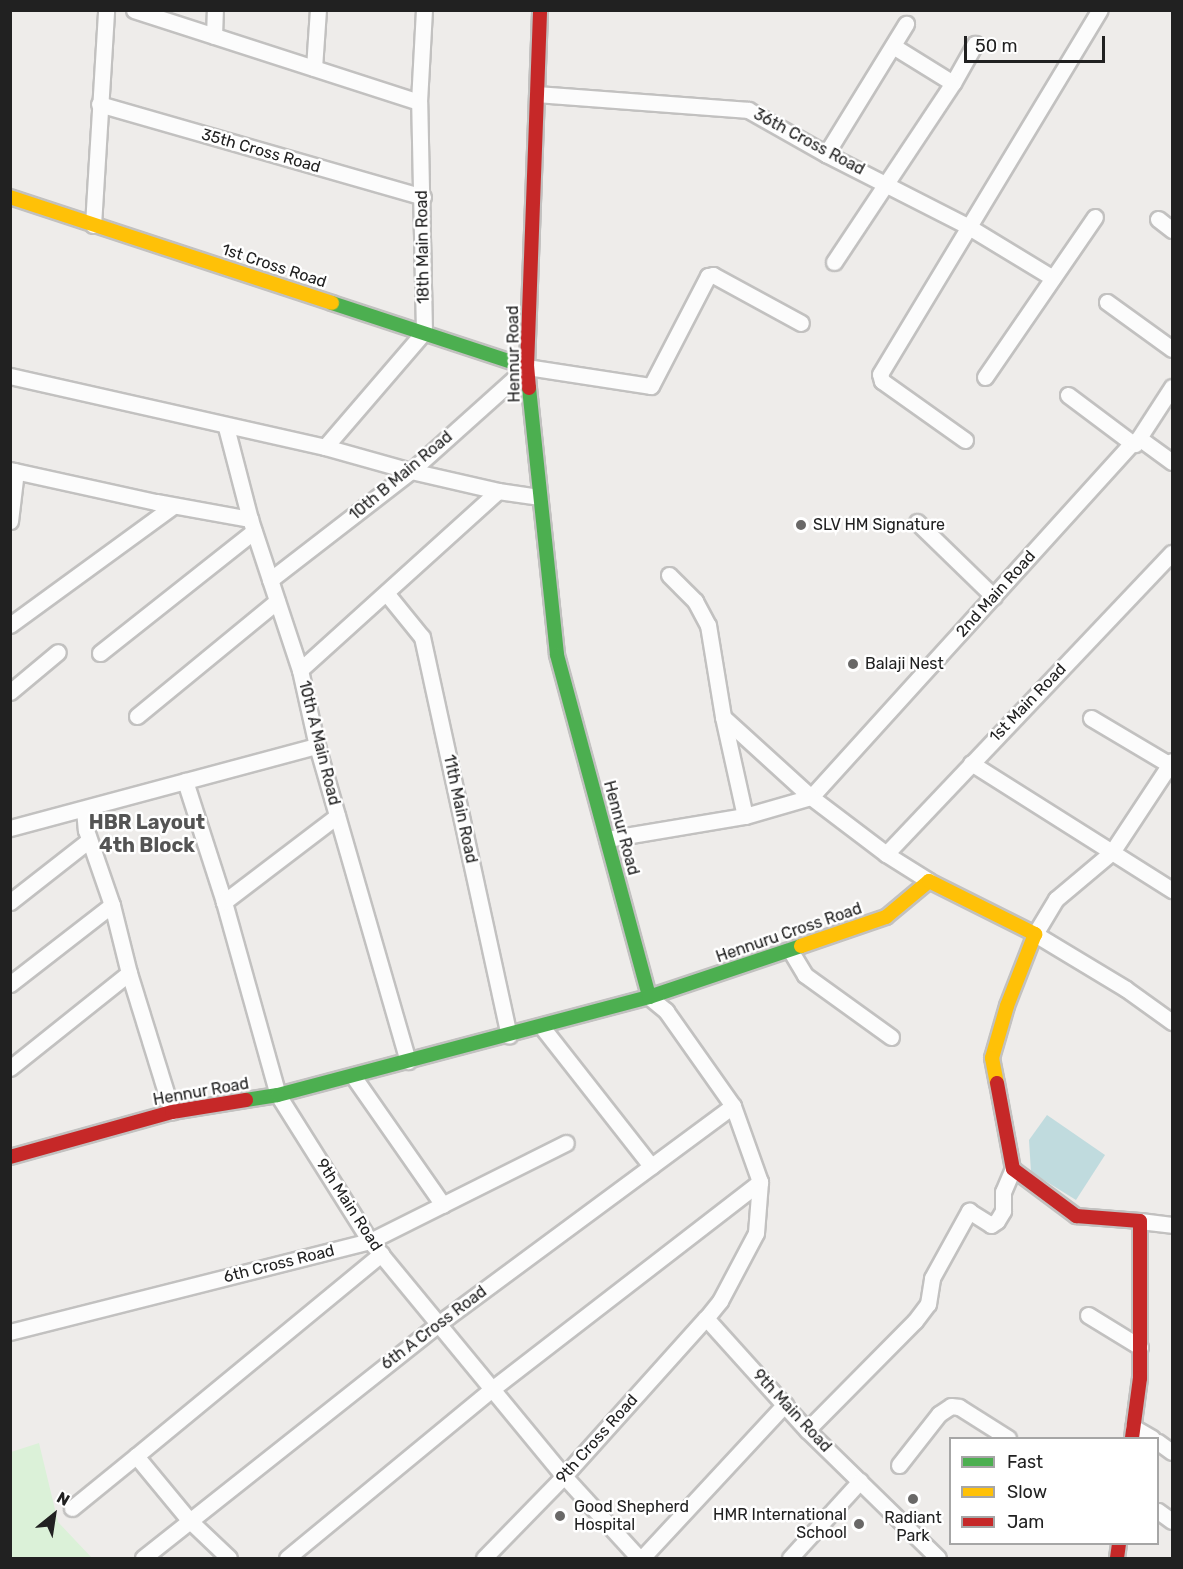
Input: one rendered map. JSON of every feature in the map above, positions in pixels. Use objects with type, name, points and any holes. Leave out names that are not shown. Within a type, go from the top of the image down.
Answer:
[{"type":"street","points":[[93,225],[106,10]]},
{"type":"street","points":[[134,10],[419,102]]},
{"type":"street","points":[[214,36],[215,10]]},
{"type":"street","points":[[314,68],[318,10]]},
{"type":"street","name":"18th Main Road","points":[[424,10],[419,102],[423,197],[424,332]]},
{"type":"street","name":"Hennur Road","points":[[10,1157],[172,1112],[278,1095],[509,1036],[649,997],[557,655],[539,496],[527,367],[540,10]]},
{"type":"street","points":[[965,440],[879,378],[1100,10]]},
{"type":"street","points":[[826,154],[906,24]]},
{"type":"street","points":[[834,262],[888,184],[975,44]]},
{"type":"street","points":[[893,46],[953,82]]},
{"type":"street","name":"36th Cross Road","points":[[537,94],[748,110],[826,154],[969,227],[1053,278]]},
{"type":"street","name":"35th Cross Road","points":[[99,104],[423,197]]},
{"type":"street","name":"1st Cross Road","points":[[10,197],[527,367]]},
{"type":"street","points":[[985,377],[1095,217]]},
{"type":"street","points":[[1158,219],[1173,230]]},
{"type":"street","points":[[527,367],[651,387],[708,276],[713,275],[801,323]]},
{"type":"street","points":[[1107,302],[1173,349]]},
{"type":"street","points":[[326,447],[424,332]]},
{"type":"street","name":"10th B Main Road","points":[[270,580],[411,471],[527,367]]},
{"type":"street","points":[[10,376],[226,427],[326,447],[411,471],[498,491],[539,496]]},
{"type":"street","name":"2nd Main Road","points":[[810,797],[1135,441],[1173,387]]},
{"type":"street","points":[[1068,395],[1135,441],[1173,462]]},
{"type":"street","name":"10th A Main Road","points":[[226,427],[252,525],[300,670],[317,746],[408,1061]]},
{"type":"street","points":[[10,521],[14,470],[252,525]]},
{"type":"street","points":[[300,670],[387,594],[498,491]]},
{"type":"street","points":[[10,625],[173,506]]},
{"type":"street","points":[[917,522],[994,597]]},
{"type":"street","points":[[100,653],[252,525]]},
{"type":"street","name":"1st Main Road","points":[[885,854],[1173,553]]},
{"type":"street","points":[[669,575],[695,601],[708,625],[723,717],[745,816]]},
{"type":"street","name":"11th Main Road","points":[[387,594],[422,637],[509,1036]]},
{"type":"street","points":[[137,716],[277,601]]},
{"type":"street","points":[[10,692],[58,652]]},
{"type":"street","points":[[723,717],[810,797],[885,854],[929,881],[1035,934],[1126,989],[1173,1022]]},
{"type":"street","points":[[807,1430],[915,1321],[928,1304],[932,1278],[969,1211],[991,1225],[1003,1212],[1003,1192],[1013,1169],[992,1058],[1007,1006],[1035,934],[1056,899],[1112,852],[1171,763],[1091,718]]},
{"type":"street","points":[[10,828],[317,746]]},
{"type":"street","points":[[971,763],[1173,890]]},
{"type":"street","name":"9th Main Road","points":[[185,782],[224,902],[278,1095],[370,1241],[564,1476],[640,1558]]},
{"type":"street","points":[[607,839],[745,816],[810,797]]},
{"type":"street","points":[[84,809],[89,840],[112,905],[129,973],[172,1112]]},
{"type":"street","points":[[224,902],[337,816]]},
{"type":"street","points":[[10,902],[89,840]]},
{"type":"street","name":"Hennuru Cross Road","points":[[649,997],[886,917],[929,881]]},
{"type":"street","points":[[10,984],[112,905]]},
{"type":"street","points":[[790,950],[805,975],[891,1036]]},
{"type":"street","points":[[10,1068],[129,973]]},
{"type":"street","points":[[649,997],[666,1011],[733,1106],[760,1182],[756,1233],[720,1301],[706,1318]]},
{"type":"street","points":[[542,1027],[651,1166]]},
{"type":"street","points":[[353,1076],[443,1205]]},
{"type":"street","name":"6th A Cross Road","points":[[143,1558],[438,1324],[733,1106]]},
{"type":"street","name":"6th Cross Road","points":[[10,1332],[370,1241],[566,1143]]},
{"type":"street","points":[[1013,1169],[1076,1216],[1173,1225]]},
{"type":"street","points":[[287,1558],[492,1389],[760,1182]]},
{"type":"street","points":[[1140,1221],[1140,1378],[1133,1433],[1148,1437]]},
{"type":"street","points":[[72,1508],[381,1254]]},
{"type":"street","points":[[1088,1315],[1140,1347]]},
{"type":"street","name":"9th Main Road","points":[[706,1318],[807,1430],[938,1558]]},
{"type":"street","name":"9th Cross Road","points":[[484,1558],[564,1476],[706,1318]]},
{"type":"street","points":[[640,1558],[785,1404]]},
{"type":"street","points":[[899,1465],[939,1414],[951,1406],[959,1407],[1006,1437]]},
{"type":"street","points":[[1159,1443],[1173,1452]]},
{"type":"street","points":[[136,1456],[189,1520],[229,1558]]},
{"type":"street","points":[[790,1558],[860,1481]]},
{"type":"street","points":[[1159,1512],[1173,1521]]},
{"type":"green space","points":[[39,1443],[58,1522],[92,1558],[11,1558],[11,1452]]},
{"type":"water","points":[[1047,1115],[1105,1155],[1076,1200],[1031,1172],[1029,1140]]},
{"type":"traffic: fast","points":[[332,303],[527,367]]},
{"type":"traffic: fast","points":[[529,388],[557,655],[649,997]]},
{"type":"traffic: fast","points":[[246,1100],[278,1095],[649,997],[801,946]]},
{"type":"traffic: slow","points":[[10,197],[332,303]]},
{"type":"traffic: slow","points":[[801,946],[886,917],[929,881],[1035,934],[1007,1006],[992,1058],[997,1083]]},
{"type":"traffic: jam","points":[[529,388],[527,367],[540,10]]},
{"type":"traffic: jam","points":[[997,1083],[1013,1169],[1076,1216],[1140,1221],[1140,1378],[1132,1437]]},
{"type":"traffic: jam","points":[[10,1157],[172,1112],[246,1100]]},
{"type":"traffic: jam","points":[[1117,1558],[1119,1545]]},
{"type":"place","name":"SLV HM Signature","points":[[801,525]]},
{"type":"place","name":"Balaji Nest","points":[[853,664]]},
{"type":"place","name":"Radiant Park","points":[[913,1499]]},
{"type":"place","name":"Good Shepherd Hospital","points":[[560,1516]]},
{"type":"place","name":"HMR International School","points":[[859,1524]]},
{"type":"district","name":"HBR Layout 4th Block","points":[[147,834]]}]
